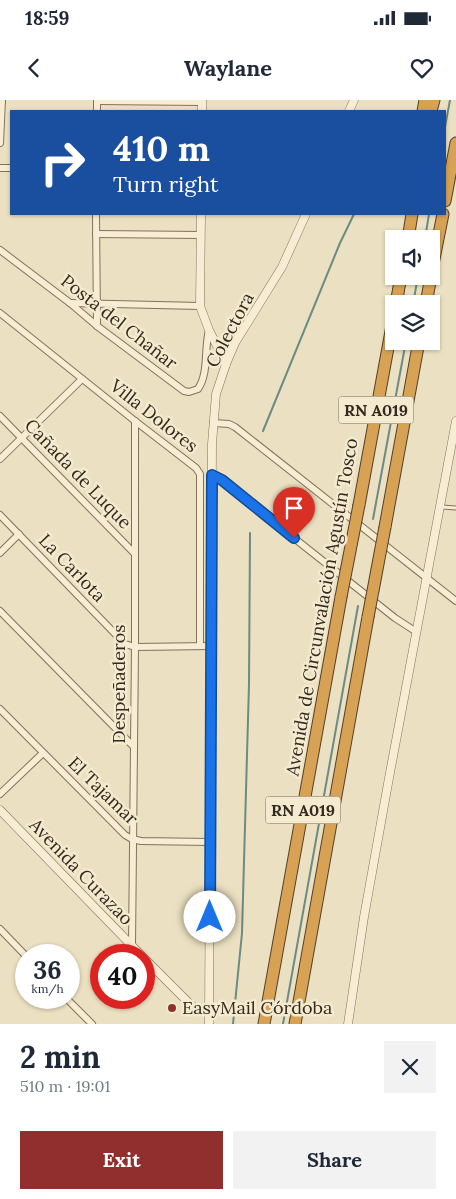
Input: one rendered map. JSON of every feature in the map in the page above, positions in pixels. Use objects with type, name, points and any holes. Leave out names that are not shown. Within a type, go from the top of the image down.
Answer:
[{"type":"highway","points":[[446,196],[456,143]]},
{"type":"highway","points":[[407,230],[408,215]]},
{"type":"highway","points":[[409,230],[412,215]]},
{"type":"highway","points":[[440,230],[443,215]]},
{"type":"highway","name":"Avenida de Circunvalación Agustín Tosco","points":[[264,1024],[387,350]]},
{"type":"highway","name":"RN A019","points":[[295,1024],[417,350]]},
{"type":"street","points":[[0,143],[2,100]]},
{"type":"street","points":[[97,100],[202,101]]},
{"type":"street","points":[[96,215],[97,326]]},
{"type":"street","points":[[201,215],[200,306],[209,330],[226,364]]},
{"type":"street","name":"Colectora","points":[[209,1024],[210,646],[213,423],[216,394],[235,343],[282,267],[306,215]]},
{"type":"street","points":[[96,234],[201,235]]},
{"type":"street","name":"Posta del Chañar","points":[[0,250],[184,391],[189,392],[198,389],[204,378],[206,342],[209,330]]},
{"type":"street","points":[[70,303],[200,306]]},
{"type":"street","name":"Villa Dolores","points":[[0,313],[196,468],[200,474],[200,646]]},
{"type":"street","points":[[0,459],[82,379]]},
{"type":"street","name":"Cañada de Luque","points":[[0,416],[134,553]]},
{"type":"street","name":"Despeñaderos","points":[[132,944],[135,421]]},
{"type":"street","points":[[348,1024],[364,917],[415,631],[440,506],[452,463],[456,421]]},
{"type":"street","points":[[213,423],[223,423],[235,428],[456,601]]},
{"type":"street","points":[[212,475],[222,480],[395,618],[415,631]]},
{"type":"street","name":"La Carlota","points":[[0,515],[125,644],[135,647]]},
{"type":"street","points":[[0,552],[19,534]]},
{"type":"street","points":[[0,611],[134,746]]},
{"type":"street","points":[[135,647],[210,646]]},
{"type":"street","name":"El Tajamar","points":[[0,709],[125,835],[142,841],[210,842]]},
{"type":"street","points":[[0,794],[43,753]]},
{"type":"street","name":"Avenida Curazao","points":[[0,810],[3,819],[130,944]]},
{"type":"street","points":[[0,929],[15,945]]},
{"type":"street","points":[[155,969],[191,1005],[198,1010],[209,1010]]},
{"type":"street","points":[[77,1009],[92,1024]]},
{"type":"lane","points":[[440,506],[456,508]]},
{"type":"waterway","points":[[446,122],[450,100]]},
{"type":"waterway","points":[[263,431],[340,243],[354,215]]},
{"type":"waterway","points":[[426,230],[429,215]]},
{"type":"waterway","points":[[415,295],[416,285]]},
{"type":"waterway","points":[[373,519],[404,350]]},
{"type":"waterway","points":[[233,1024],[242,933],[249,684],[250,533]]},
{"type":"waterway","points":[[283,1024],[358,606]]},
{"type":"place","name":"EasyMail Córdoba","points":[[172,1008]]},
{"type":"route","points":[[210,917],[212,475],[222,480],[294,538]]}]
